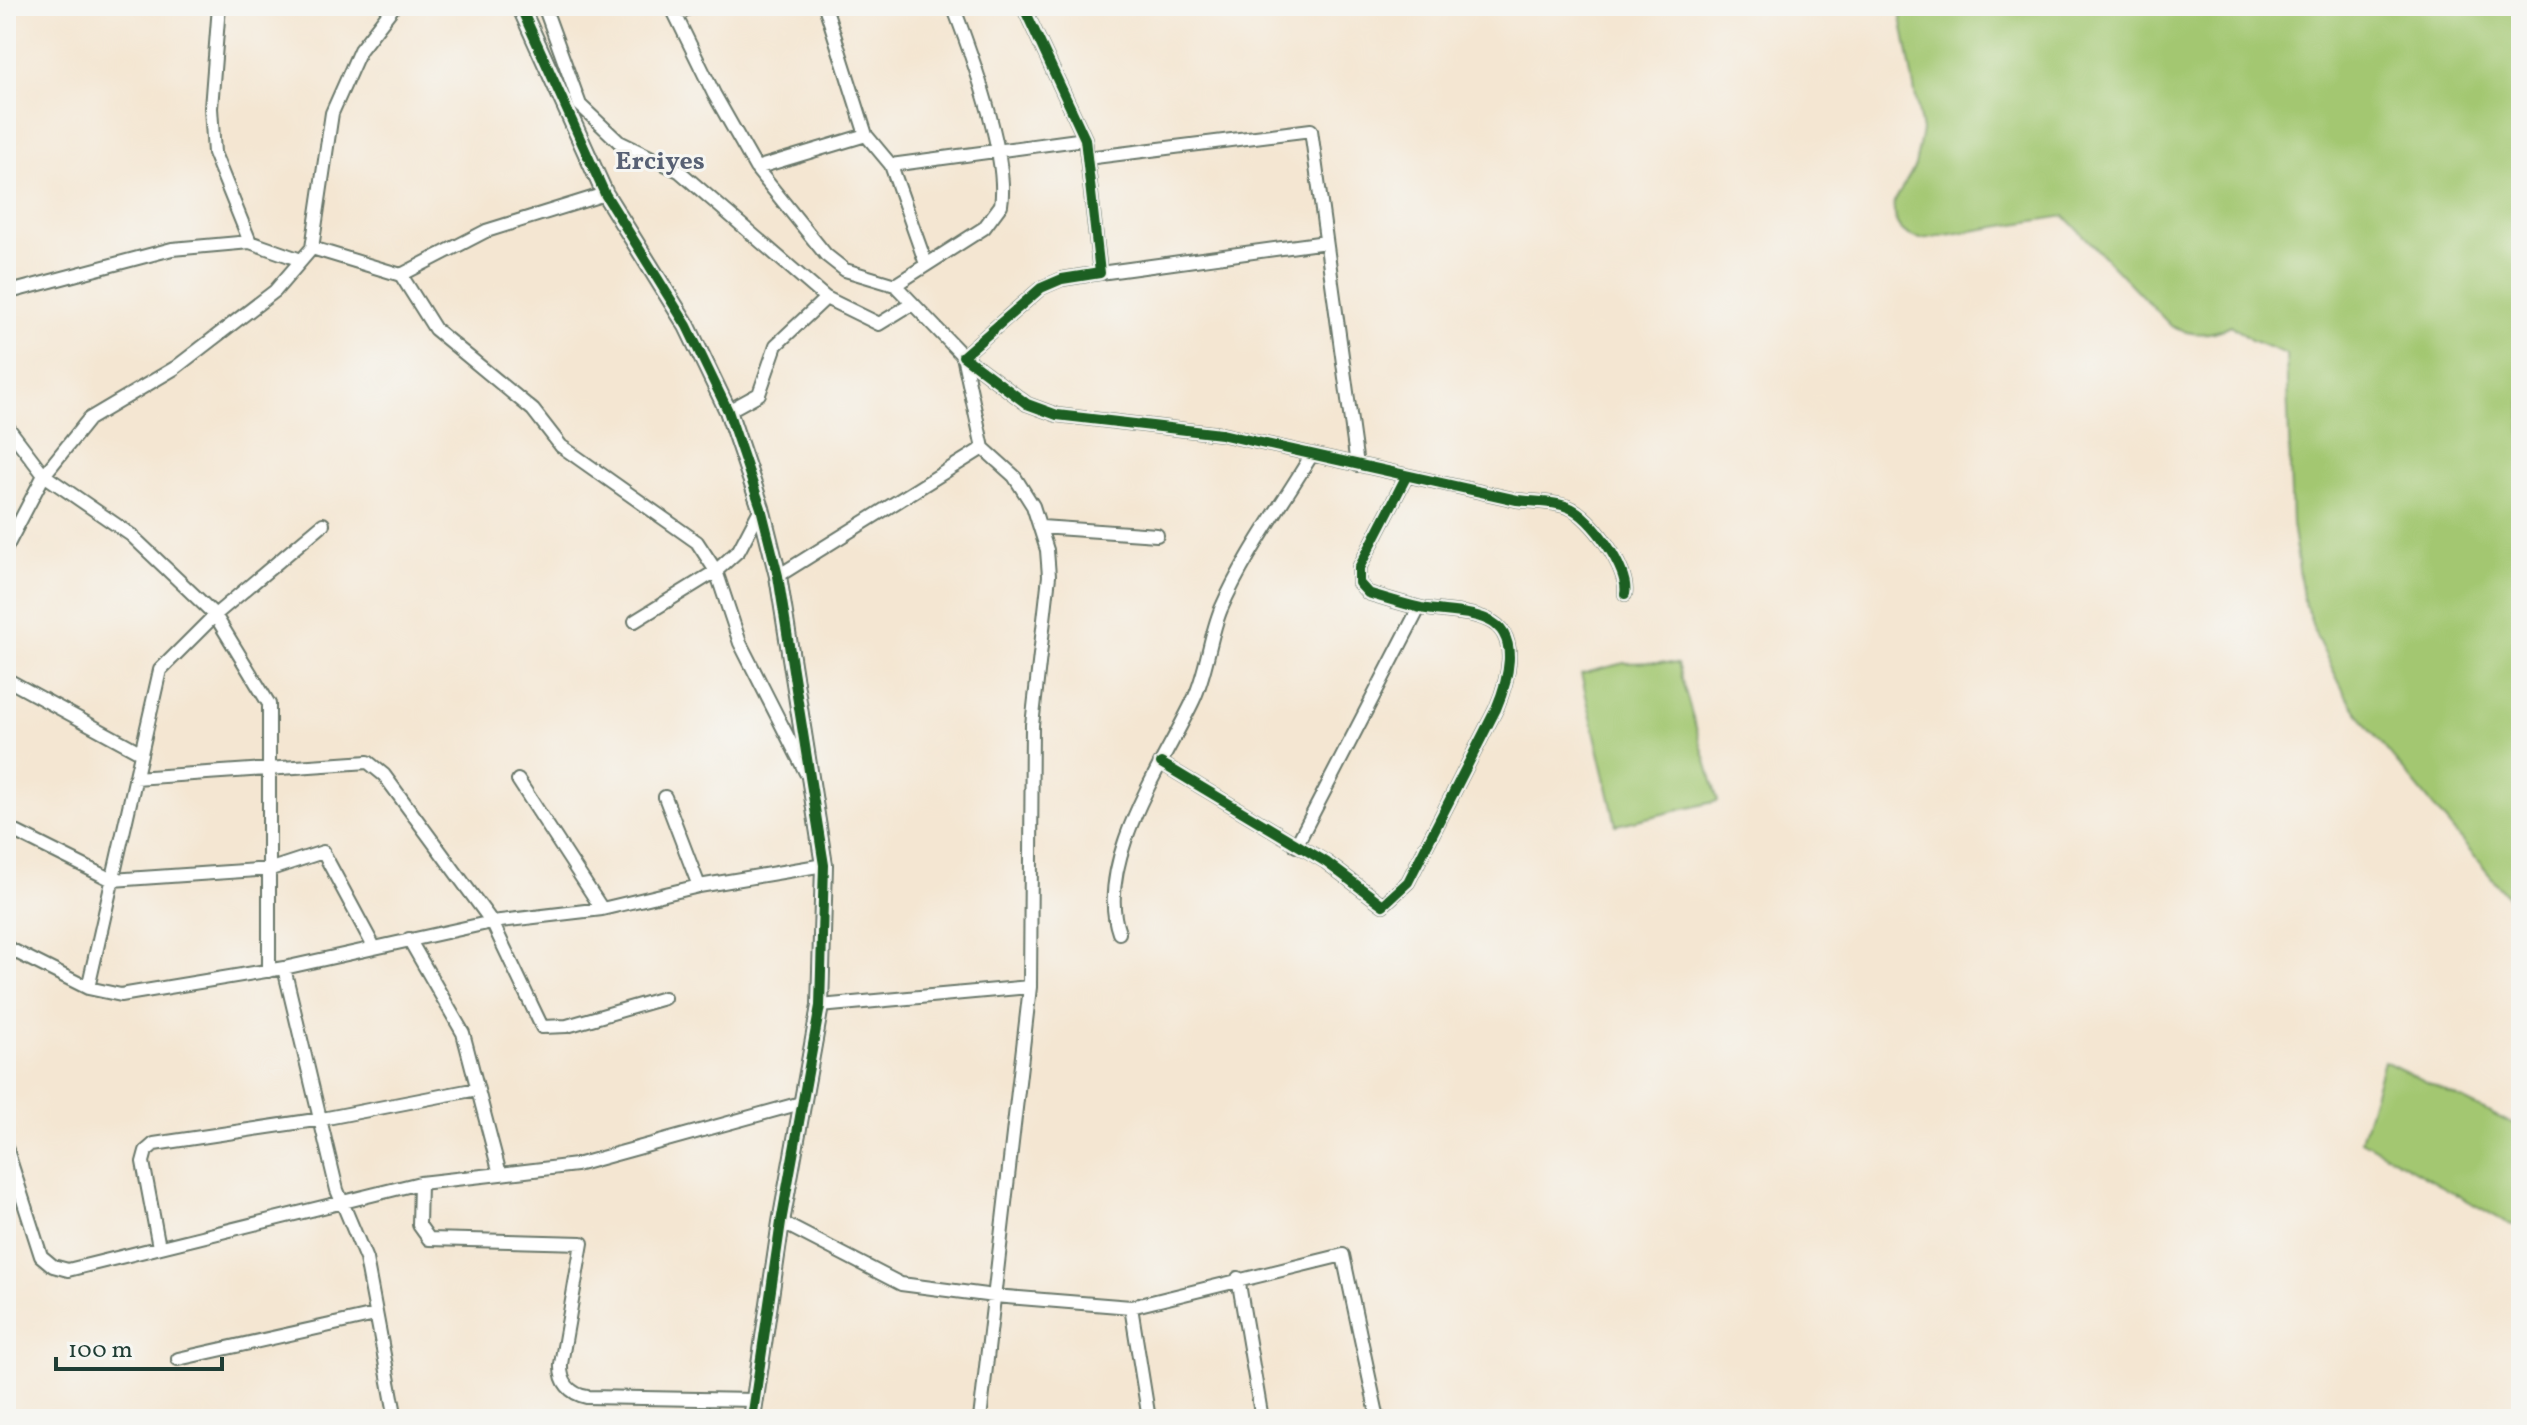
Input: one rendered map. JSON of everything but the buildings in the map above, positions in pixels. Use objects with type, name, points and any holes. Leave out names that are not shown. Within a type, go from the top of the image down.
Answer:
[{"type":"street","points":[[219,6],[211,108],[214,153],[250,242]]},
{"type":"street","points":[[6,548],[44,475],[89,419],[175,368],[275,291],[312,248],[332,113],[360,50],[394,6]]},
{"type":"street","points":[[520,6],[573,106],[619,142],[679,171],[826,298],[879,324],[910,305]]},
{"type":"street","points":[[544,6],[573,106],[605,194],[687,326],[728,411],[761,508],[778,576],[824,865],[820,1006],[781,1222],[752,1419]]},
{"type":"street","points":[[694,6],[673,10],[714,94],[756,168],[834,264],[858,275],[895,285],[910,305],[963,356],[1040,410],[1221,434],[1406,477],[1573,509],[1594,528],[1624,571],[1625,594]]},
{"type":"street","points":[[825,6],[866,135],[891,165],[926,264]]},
{"type":"street","points":[[895,285],[995,218],[1002,199],[997,150],[953,6]]},
{"type":"street","points":[[1023,6],[1085,139],[1100,273]]},
{"type":"street","points":[[1087,158],[1311,130],[1357,465]]},
{"type":"street","points":[[756,168],[866,135]]},
{"type":"street","points":[[891,165],[1085,139]]},
{"type":"street","points":[[401,275],[486,231],[605,194]]},
{"type":"street","points":[[6,293],[172,249],[250,242],[301,260]]},
{"type":"street","points":[[963,356],[1041,288],[1062,279],[1326,242]]},
{"type":"street","points":[[312,248],[401,275],[435,329],[533,410],[561,446],[697,542],[716,571],[740,643],[811,783]]},
{"type":"street","points":[[728,411],[759,394],[776,345],[826,298]]},
{"type":"street","points":[[963,356],[983,448],[1014,476],[1041,527],[1049,576],[1032,725],[1030,987],[980,1419]]},
{"type":"street","points":[[6,425],[44,475],[131,535],[215,615],[269,704],[272,770],[269,971]]},
{"type":"street","points":[[778,576],[983,448]]},
{"type":"street","points":[[1119,933],[1113,916],[1113,896],[1122,848],[1195,698],[1226,599],[1311,456]]},
{"type":"street","points":[[1161,763],[1343,873],[1383,905],[1408,882],[1496,709],[1509,660],[1504,636],[1491,621],[1419,608],[1368,593],[1358,578],[1359,568],[1406,477]]},
{"type":"street","points":[[635,621],[716,571],[739,550],[761,508]]},
{"type":"street","points":[[88,988],[160,670],[215,615],[323,524]]},
{"type":"street","points":[[1041,527],[1157,535]]},
{"type":"street","points":[[1296,846],[1419,608]]},
{"type":"street","points":[[6,679],[140,752]]},
{"type":"street","points":[[135,778],[272,770],[358,761],[377,767],[492,922],[542,1027],[567,1026],[664,998]]},
{"type":"street","points":[[518,780],[602,909]]},
{"type":"street","points":[[665,797],[699,886]]},
{"type":"street","points":[[6,827],[112,880],[271,869],[323,852],[374,947]]},
{"type":"street","points":[[6,947],[88,988],[121,995],[269,971],[492,922],[602,909],[699,886],[824,865]]},
{"type":"street","points":[[409,939],[463,1033],[500,1174]]},
{"type":"street","points":[[284,968],[342,1201],[363,1248],[375,1315],[382,1332],[396,1419]]},
{"type":"street","points":[[820,1006],[1030,987]]},
{"type":"street","points":[[159,1247],[143,1162],[149,1147],[322,1119],[477,1089]]},
{"type":"street","points":[[6,1147],[41,1256],[53,1266],[68,1270],[420,1183],[576,1165],[801,1103]]},
{"type":"street","points":[[420,1183],[419,1225],[429,1239],[582,1243],[561,1364],[563,1380],[572,1391],[587,1397],[755,1400]]},
{"type":"street","points":[[781,1222],[901,1284],[994,1296],[1131,1307],[1238,1278],[1343,1255],[1378,1419]]},
{"type":"street","points":[[1238,1278],[1262,1419]]},
{"type":"street","points":[[1131,1307],[1149,1419]]},
{"type":"street","points":[[178,1359],[375,1315]]},
{"type":"green space","points":[[1899,6],[2521,6],[2521,913],[2370,730],[2345,694],[2316,636],[2303,597],[2292,524],[2286,354],[2251,340],[2231,325],[2201,334],[2171,326],[2065,216],[1921,239],[1899,226],[1894,202],[1915,166],[1922,131]]},
{"type":"green space","points":[[1624,663],[1677,664],[1718,801],[1616,825],[1581,674]]},
{"type":"green space","points":[[2384,1061],[2521,1128],[2521,1227],[2509,1224],[2361,1140]]},
{"type":"cycle path","points":[[520,6],[605,194],[687,326],[728,411],[761,508],[778,576],[824,865],[820,1006],[781,1222],[752,1419]]},
{"type":"cycle path","points":[[1023,6],[1085,139],[1100,273],[1062,279],[1041,288],[963,356],[1027,404],[1057,415],[1221,434],[1517,500],[1568,507],[1587,521],[1607,545],[1621,572],[1625,594]]},
{"type":"cycle path","points":[[1161,763],[1326,862],[1383,905],[1408,882],[1496,709],[1509,660],[1505,637],[1499,627],[1488,620],[1401,603],[1368,593],[1359,583],[1359,568],[1406,477]]},
{"type":"district","name":"Erciyes","points":[[660,160]]}]
